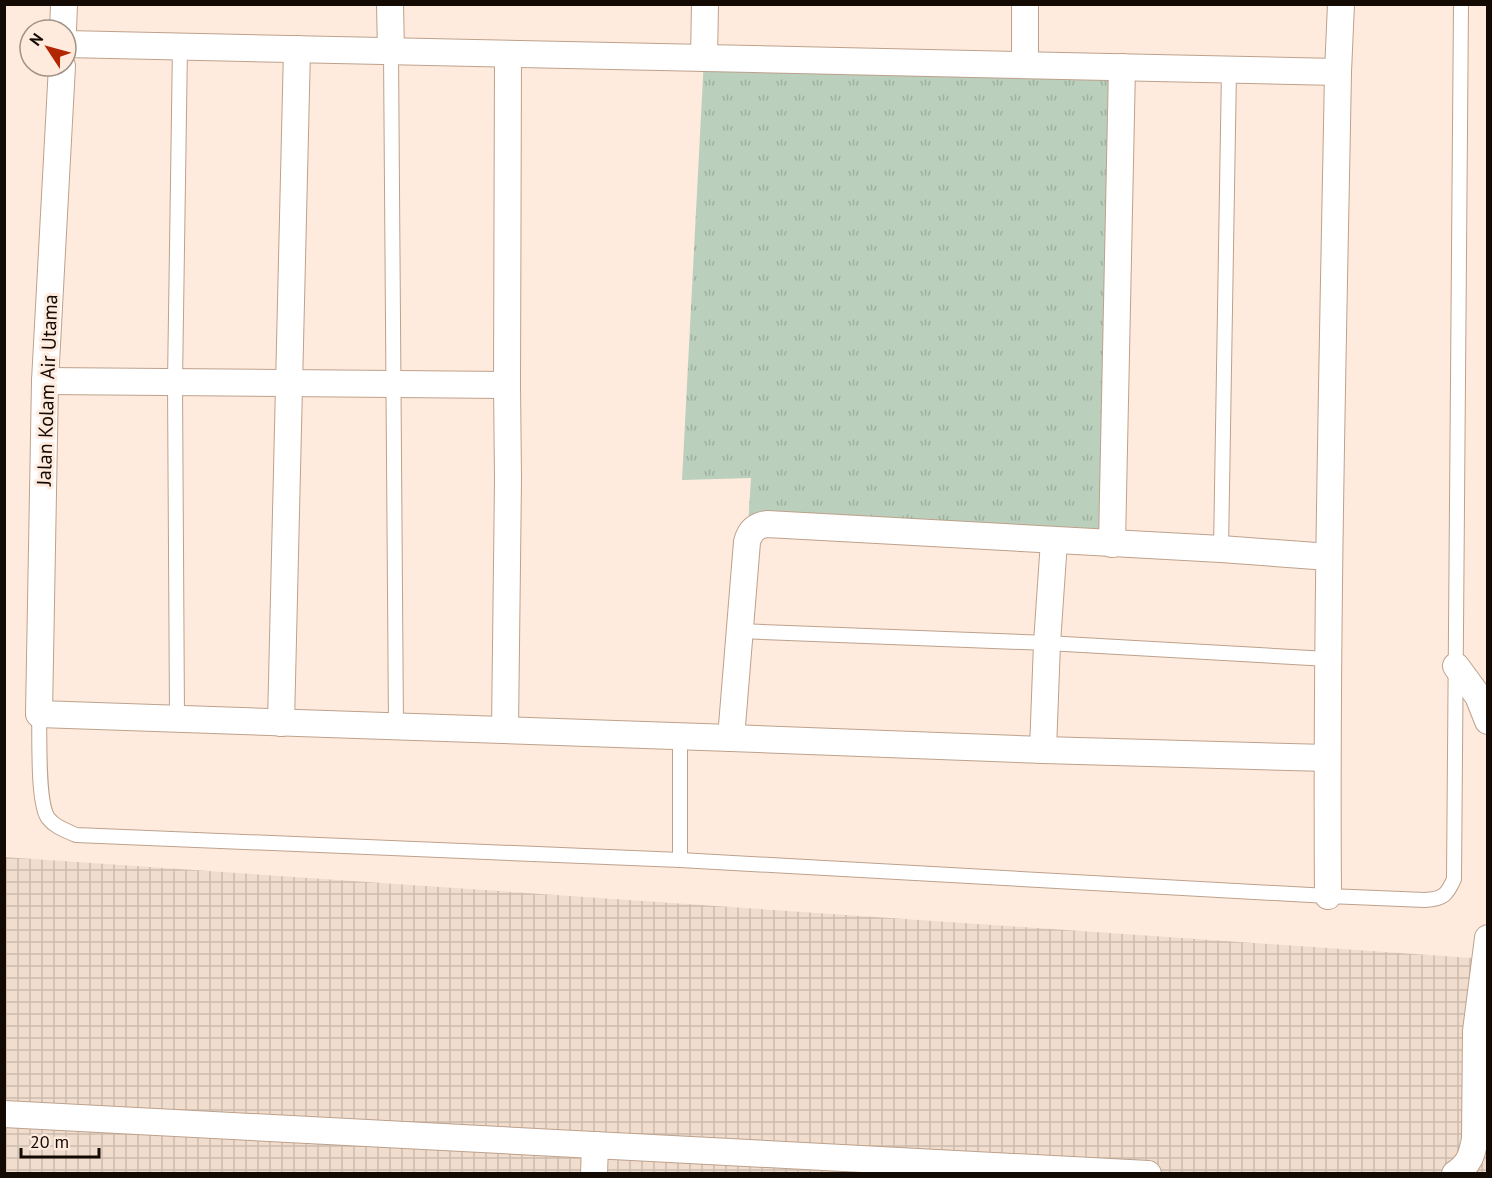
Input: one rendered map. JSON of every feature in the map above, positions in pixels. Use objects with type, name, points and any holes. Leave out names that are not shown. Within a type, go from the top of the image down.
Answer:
[{"type":"street","points":[[390,4],[391,51]]},
{"type":"street","points":[[704,58],[705,4]]},
{"type":"street","points":[[1025,4],[1025,65]]},
{"type":"street","points":[[1328,896],[1329,557],[1341,4]]},
{"type":"street","points":[[78,44],[1338,72]]},
{"type":"street","points":[[281,723],[297,49]]},
{"type":"street","points":[[505,730],[508,479],[508,54]]},
{"type":"street","points":[[1112,544],[1122,67]]},
{"type":"street","name":"Jalan Kolam Air Utama","points":[[39,714],[45,381],[61,78]]},
{"type":"street","points":[[45,381],[507,385]]},
{"type":"street","points":[[731,738],[747,542],[753,529],[760,525],[1221,549],[1329,557]]},
{"type":"street","points":[[1043,750],[1054,541]]},
{"type":"street","points":[[1456,666],[1478,696],[1488,721]]},
{"type":"street","points":[[39,714],[1327,758]]},
{"type":"street","points":[[1455,1173],[1462,1169],[1472,1156],[1475,1138],[1476,1032],[1488,938]]},
{"type":"street","points":[[4,1114],[1148,1173]]},
{"type":"street","points":[[594,1173],[595,1145]]},
{"type":"lane","points":[[39,714],[41,799],[47,816],[58,828],[76,835],[680,860],[1328,896],[1439,899],[1449,891],[1454,879],[1461,4]]},
{"type":"lane","points":[[177,719],[175,382],[180,46]]},
{"type":"lane","points":[[391,51],[396,727]]},
{"type":"lane","points":[[1221,549],[1229,69]]},
{"type":"lane","points":[[740,631],[1047,643],[1328,659]]},
{"type":"lane","points":[[680,736],[680,860]]},
{"type":"shaded area","points":[[4,857],[1487,959],[1487,1173],[5,1173]]},
{"type":"green space","points":[[704,58],[1122,67],[1112,544],[767,524],[747,542],[751,478],[682,480]]}]
